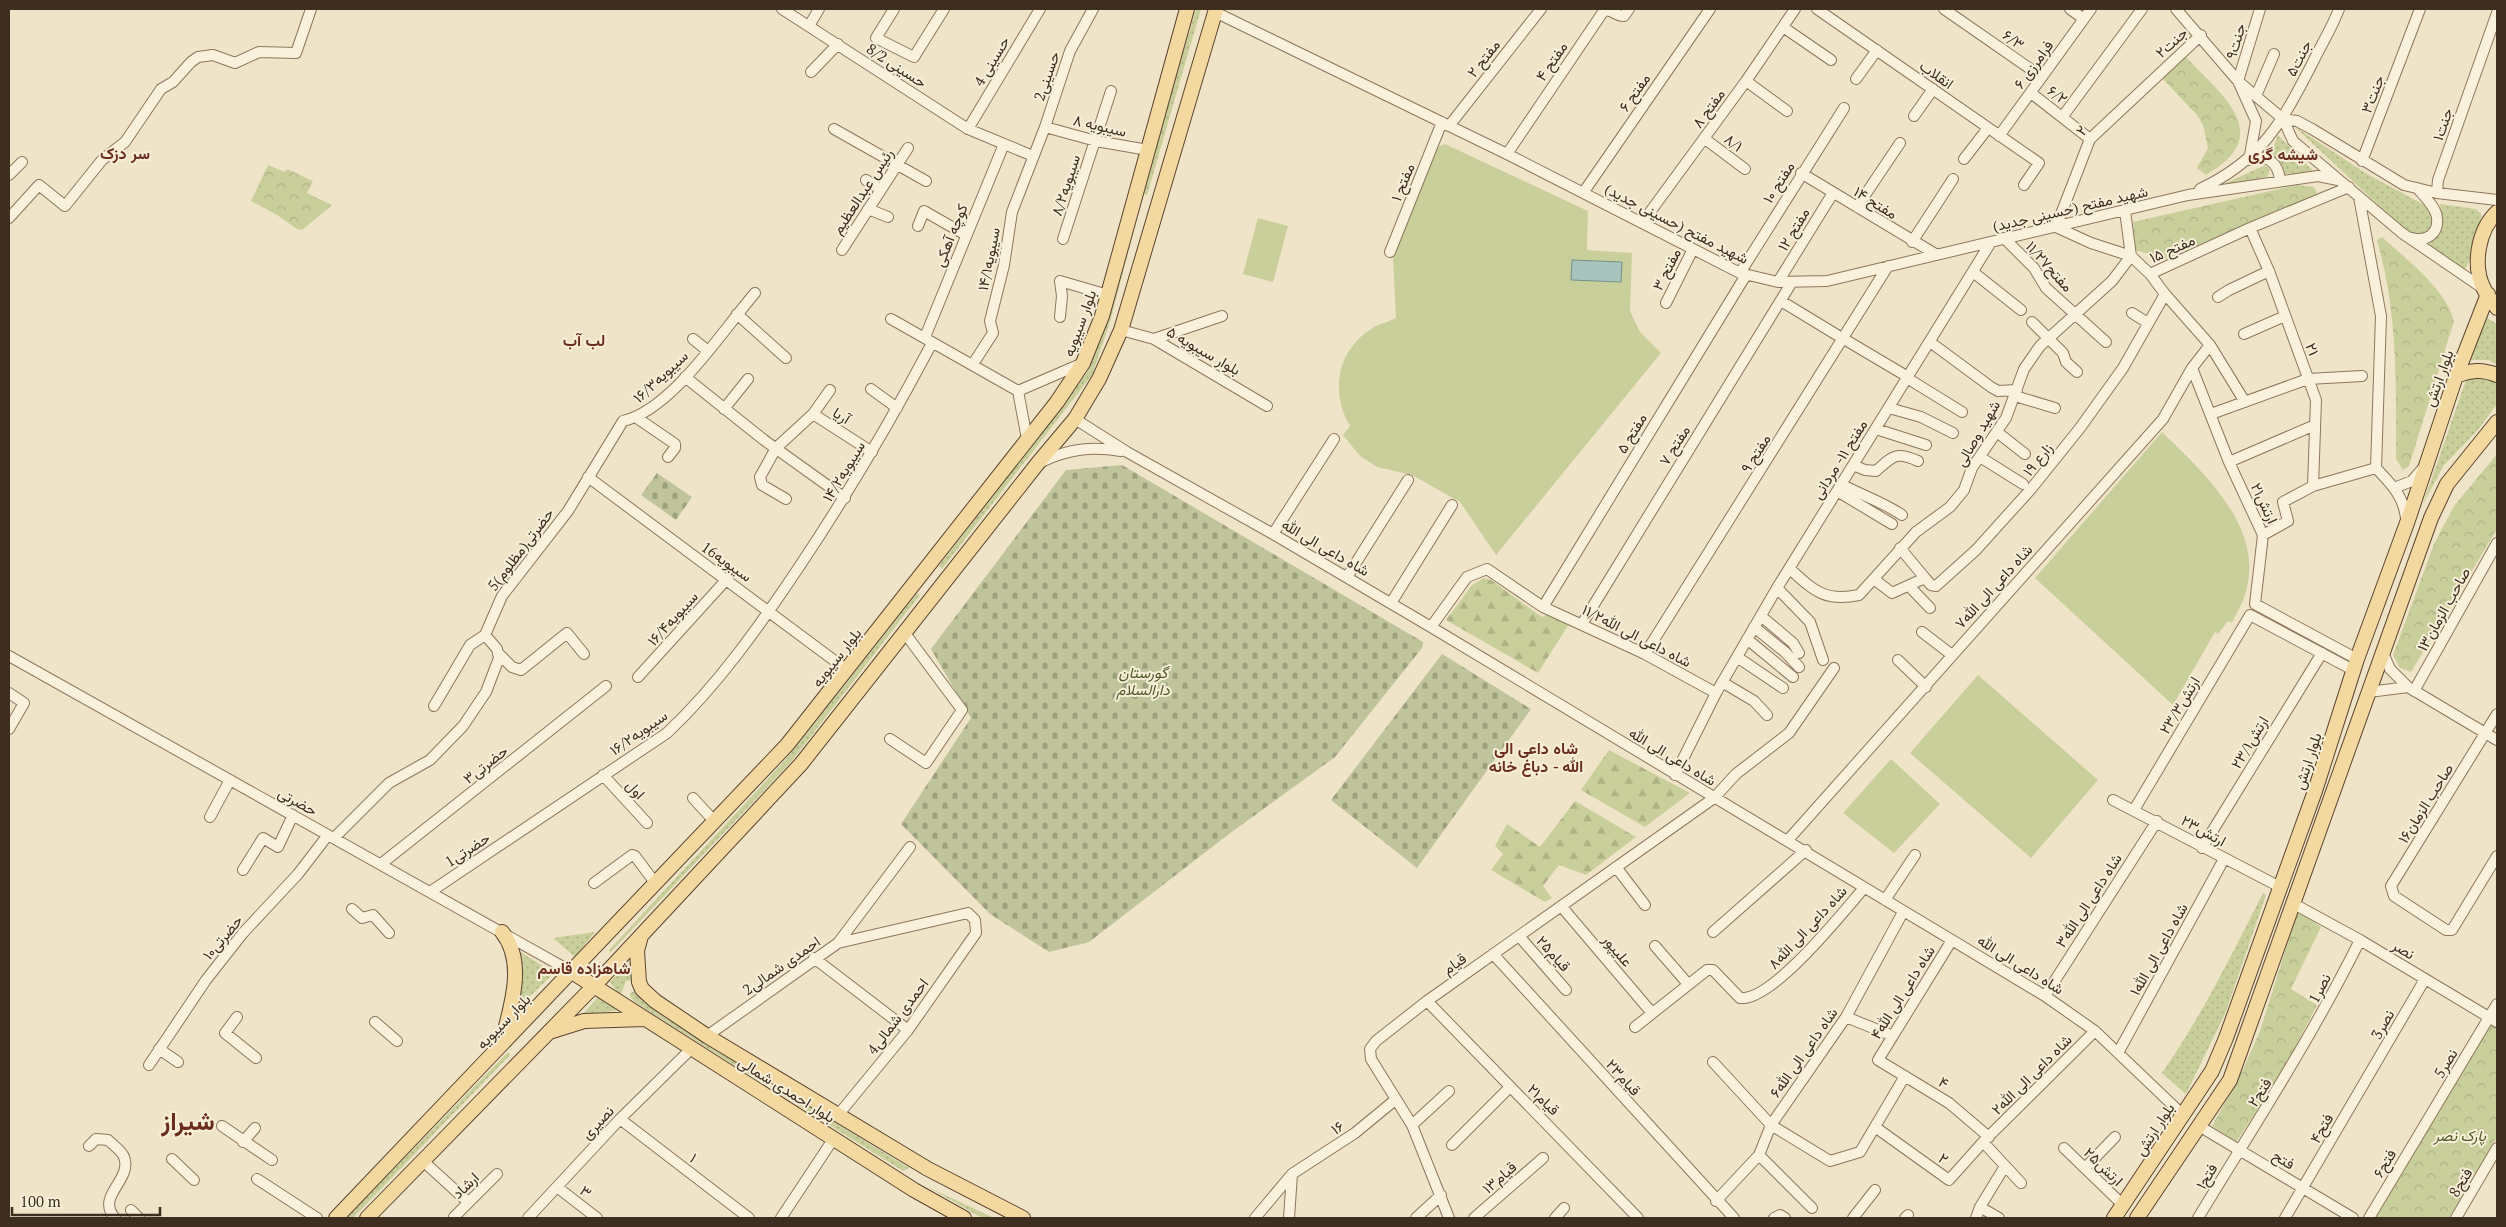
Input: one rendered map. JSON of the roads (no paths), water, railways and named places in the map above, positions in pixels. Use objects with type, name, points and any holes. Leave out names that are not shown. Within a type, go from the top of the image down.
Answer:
[{"type":"main road","name":"بلوار سیبویه","points":[[336,1218],[501,1047],[786,745],[1057,402],[1083,363],[1108,295],[1187,9]]},
{"type":"main road","points":[[367,1218],[594,986],[801,764],[1038,463],[1075,419],[1099,378],[1121,330],[1215,10]]},
{"type":"main road","points":[[1136,194],[1139,202],[1148,207],[1158,202]]},
{"type":"main road","points":[[2497,212],[2484,232],[2479,251],[2479,270],[2486,291],[2497,308]]},
{"type":"main road","points":[[1128,227],[1140,224],[1146,228],[1148,238]]},
{"type":"main road","name":"بلوار ارتش","points":[[2114,1218],[2212,1071],[2226,1038],[2315,791],[2355,664],[2407,523],[2424,467],[2486,291]]},
{"type":"main road","points":[[2456,376],[2470,370],[2485,370],[2497,374]]},
{"type":"main road","points":[[2137,1218],[2230,1080],[2431,518],[2447,484],[2497,422]]},
{"type":"main road","points":[[920,575],[938,589]]},
{"type":"main road","points":[[501,1047],[515,977],[512,950],[502,932]]},
{"type":"main road","name":"بلوار احمدی شمالی","points":[[641,935],[636,950],[639,982],[642,989],[655,1001],[707,1036],[928,1170],[1023,1218]]},
{"type":"main road","name":"بلوار احمدی شمالی","points":[[572,972],[914,1190],[964,1218]]},
{"type":"main road","points":[[547,1032],[584,1021],[644,1019]]},
{"type":"main road","points":[[914,1190],[928,1170]]},
{"type":"street","points":[[9,218],[39,185],[65,206],[102,160],[125,142],[161,89],[173,82],[181,70],[198,57],[213,55],[235,63],[259,52],[296,53],[311,9]]},
{"type":"street","name":"8/2 حسینی","points":[[782,9],[968,129],[1033,156]]},
{"type":"street","points":[[809,26],[819,9]]},
{"type":"street","points":[[894,9],[876,38],[914,58],[944,9]]},
{"type":"street","name":"حسینی 4","points":[[968,129],[1040,9]]},
{"type":"street","name":"حسینی2","points":[[1033,156],[1045,127],[1070,51],[1092,9]]},
{"type":"street","name":"مفتح ۲","points":[[1445,124],[1541,9]]},
{"type":"street","name":"مفتح ۴","points":[[1507,154],[1603,12],[1610,10],[1620,16],[1624,16],[1629,9]]},
{"type":"street","name":"مفتح ۶","points":[[1583,193],[1710,9]]},
{"type":"street","name":"مفتح ۸","points":[[1642,223],[1746,81],[1795,9]]},
{"type":"street","name":"انقلاب","points":[[1819,9],[2039,163],[2024,185]]},
{"type":"street","name":"۶/۳","points":[[1944,9],[2042,77]]},
{"type":"street","points":[[2070,9],[2084,19]]},
{"type":"street","name":"فرامرزی ۶","points":[[1999,136],[2091,9]]},
{"type":"street","points":[[2063,116],[2142,9]]},
{"type":"street","points":[[2176,9],[2201,35],[2238,81],[2283,119],[2293,141],[2402,233],[2486,291]]},
{"type":"street","name":"جنت۹","points":[[2238,81],[2260,9]]},
{"type":"street","name":"جنت۳","points":[[2362,161],[2420,9]]},
{"type":"street","name":"شهید مفتح (حسینی جدید)","points":[[1215,10],[1507,154],[1743,274],[1778,282],[1827,281],[2188,195]]},
{"type":"street","name":"جنت۵","points":[[2188,195],[2223,179],[2248,160],[2283,119],[2339,10]]},
{"type":"street","name":"جنت۱","points":[[2437,194],[2438,180],[2497,13]]},
{"type":"street","points":[[1783,27],[1831,60]]},
{"type":"street","name":"جنت۲","points":[[2161,71],[2201,35]]},
{"type":"street","points":[[811,72],[838,44]]},
{"type":"street","points":[[1856,79],[1877,50]]},
{"type":"street","points":[[2256,96],[2274,54]]},
{"type":"street","name":"۲","points":[[2056,227],[2090,139],[2161,71]]},
{"type":"street","points":[[1746,81],[1787,111]]},
{"type":"street","points":[[2238,81],[2256,121],[2253,144],[2248,160]]},
{"type":"street","points":[[1914,116],[1932,89]]},
{"type":"street","name":"سیبویه۸/۲","points":[[1063,239],[1111,91]]},
{"type":"street","name":"۶/۲","points":[[2031,93],[2063,116],[2090,139]]},
{"type":"street","name":"مفتح ۱۰","points":[[1743,274],[1801,173],[1844,108]]},
{"type":"street","points":[[2283,119],[2297,121],[2404,185],[2437,194],[2497,200]]},
{"type":"street","name":"مفتح ۱","points":[[1390,252],[1445,124]]},
{"type":"street","name":"سیبویه ۸","points":[[1045,127],[1096,141],[1148,150]]},
{"type":"street","points":[[1964,159],[1988,128]]},
{"type":"street","points":[[834,129],[926,181]]},
{"type":"street","name":"۸/۱","points":[[1705,138],[1745,169]]},
{"type":"street","points":[[1857,207],[1900,143]]},
{"type":"street","name":"کوچه آهکی","points":[[929,340],[966,235],[1004,144]]},
{"type":"street","name":"رئیس عبدالعظیم","points":[[842,250],[908,148]]},
{"type":"street","name":"سیبویه۱۴/۱","points":[[973,364],[993,333],[990,321],[1004,266],[1012,212],[1033,156]]},
{"type":"street","points":[[2248,160],[2256,157],[2270,160],[2276,165],[2280,180]]},
{"type":"street","points":[[9,175],[22,162]]},
{"type":"street","name":"مفتح ۱۴","points":[[1801,173],[1912,242],[1937,255]]},
{"type":"street","points":[[2188,195],[2280,180],[2318,176],[2338,180]]},
{"type":"street","points":[[1912,242],[1953,179]]},
{"type":"street","points":[[866,180],[881,190]]},
{"type":"street","points":[[2250,228],[2349,187]]},
{"type":"street","points":[[2402,233],[2420,240],[2428,238],[2435,230],[2438,217],[2432,206],[2417,188]]},
{"type":"street","name":"مفتح ۱۲","points":[[1778,282],[1833,193]]},
{"type":"street","points":[[2359,197],[2381,316],[2376,468],[2394,488],[2405,507],[2407,523]]},
{"type":"street","points":[[868,209],[888,217]]},
{"type":"street","points":[[918,226],[924,210],[966,235]]},
{"type":"street","points":[[2125,211],[2131,256]]},
{"type":"street","name":"مفتح ۱۵","points":[[2056,227],[2091,243],[2131,256],[2150,274],[2250,228]]},
{"type":"street","name":"۲۱","points":[[2250,228],[2269,271],[2316,400],[2313,486]]},
{"type":"street","name":"مفتح۱۱/۲۷","points":[[2004,238],[2034,268],[2046,288],[2075,312],[2106,342]]},
{"type":"street","name":"مفتح ۱۱- مردانی","points":[[1675,774],[1722,682],[1777,588],[1991,242]]},
{"type":"street","name":"مفتح ۳","points":[[1666,303],[1693,249]]},
{"type":"street","name":"شهید وصالی","points":[[1790,569],[1816,592],[1823,595],[1833,598],[1859,595],[1875,580],[1900,548],[1916,532],[1950,507],[1964,490],[1972,468],[2006,418],[2024,369],[2049,338],[2075,312],[2112,281],[2131,256]]},
{"type":"street","name":"مفتح ۹","points":[[1645,654],[1841,337],[1888,266]]},
{"type":"street","points":[[2218,297],[2269,271]]},
{"type":"street","points":[[1973,272],[2021,310]]},
{"type":"street","name":"مفتح ۵","points":[[1543,607],[1743,274]]},
{"type":"street","points":[[2150,274],[2210,345],[2245,402]]},
{"type":"street","points":[[1060,318],[1062,296],[1060,281],[1108,295]]},
{"type":"street","name":"مفتح ۷","points":[[1582,624],[1792,282]]},
{"type":"street","name":"سیبویه۱۶/۳","points":[[588,478],[623,421],[637,418],[648,411],[685,377],[755,293]]},
{"type":"street","name":"۱۹ زارع","points":[[1924,578],[1931,585],[1936,586],[1976,550],[2014,510],[2080,428],[2123,368],[2165,294]]},
{"type":"street","points":[[1780,301],[1962,412]]},
{"type":"street","points":[[2132,313],[2148,323]]},
{"type":"street","points":[[736,314],[786,358]]},
{"type":"street","points":[[1154,339],[1222,316]]},
{"type":"street","points":[[2244,334],[2285,316]]},
{"type":"street","points":[[891,319],[1018,391],[1027,439]]},
{"type":"street","points":[[2032,322],[2064,353],[2066,362],[2076,372]]},
{"type":"street","name":"بلوار سیبویه ۵","points":[[1121,330],[1154,339],[1267,406]]},
{"type":"street","points":[[693,339],[708,351]]},
{"type":"street","name":"سیبویه۱۴/۲","points":[[770,611],[845,498],[898,408],[929,340]]},
{"type":"street","points":[[1930,342],[1990,387],[1998,391],[2016,393],[2055,408]]},
{"type":"street","name":"شاه داعی الی الله۷","points":[[1788,840],[2163,419],[2192,368],[2210,345]]},
{"type":"street","points":[[1018,391],[1083,363]]},
{"type":"street","name":"ارتش۲۱","points":[[2192,368],[2229,462],[2263,535],[2255,604],[2355,664]]},
{"type":"street","points":[[2211,414],[2308,379],[2362,376]]},
{"type":"street","points":[[685,377],[724,409],[845,498]]},
{"type":"street","points":[[724,409],[748,379]]},
{"type":"street","points":[[871,389],[898,408]]},
{"type":"street","points":[[813,414],[830,390]]},
{"type":"street","points":[[1889,408],[1921,417],[1953,433]]},
{"type":"street","name":"آریا","points":[[786,499],[762,485],[760,477],[776,448],[813,414],[872,452]]},
{"type":"street","points":[[637,418],[675,444],[675,448],[668,457]]},
{"type":"street","name":"شاه داعی الی الله","points":[[1075,419],[1127,452],[1347,577],[1714,798],[1806,850],[1903,912],[2045,996],[2095,1031],[2183,1114]]},
{"type":"street","points":[[2229,462],[2314,425]]},
{"type":"street","points":[[1876,429],[1926,445]]},
{"type":"street","points":[[1997,432],[2024,454]]},
{"type":"street","points":[[1273,534],[1334,439]]},
{"type":"street","points":[[1038,463],[1062,452],[1079,449],[1104,448],[1127,452]]},
{"type":"street","points":[[1853,465],[1865,470],[1876,471],[1896,455],[1904,455],[1918,460]]},
{"type":"street","points":[[1980,457],[2023,484]]},
{"type":"street","points":[[2394,488],[2412,482],[2424,467]]},
{"type":"street","points":[[2263,535],[2288,521],[2283,502],[2313,486],[2376,468]]},
{"type":"street","name":"سیبویه16","points":[[588,478],[727,579],[847,670]]},
{"type":"street","name":"5حضرتی(مظلوم)","points":[[485,635],[502,596],[562,518],[588,478]]},
{"type":"street","points":[[1347,577],[1408,480]]},
{"type":"street","points":[[1839,487],[1893,508],[1902,515]]},
{"type":"street","points":[[1839,487],[1892,524]]},
{"type":"street","points":[[1390,603],[1452,505]]},
{"type":"street","name":"صاحب الزمان۱۳","points":[[2411,689],[2497,543]]},
{"type":"street","points":[[1875,580],[1892,593],[1924,578],[1900,548]]},
{"type":"street","name":"۱۱/۲شاه داعی الی الله","points":[[1431,627],[1468,577],[1486,569],[1543,607],[1645,654],[1716,693]]},
{"type":"street","name":"سیبویه۱۶/۴","points":[[638,677],[727,579]]},
{"type":"street","points":[[1909,586],[1930,608]]},
{"type":"street","points":[[1777,588],[1810,622],[1823,660]]},
{"type":"street","name":"سیبویه۱۶/۲","points":[[521,832],[667,733],[698,704],[770,611]]},
{"type":"street","name":"۲۳/۳ارتش","points":[[2134,810],[2250,615],[2322,653]]},
{"type":"street","points":[[1761,616],[1793,644],[1799,653]]},
{"type":"street","points":[[1754,627],[1785,652],[1799,667]]},
{"type":"street","points":[[890,739],[926,763],[962,710],[904,632]]},
{"type":"street","points":[[1922,632],[1952,654]]},
{"type":"street","points":[[434,706],[470,646],[485,635],[499,654],[512,667],[520,670],[567,633],[584,654]]},
{"type":"street","points":[[1747,639],[1793,677]]},
{"type":"street","points":[[2322,653],[2355,664]]},
{"type":"street","name":"۲۳/۱ارتش","points":[[2202,848],[2322,653]]},
{"type":"street","points":[[2383,653],[2390,669],[2411,689],[2497,740]]},
{"type":"street","points":[[331,836],[389,783],[430,760],[463,726],[486,692],[499,654]]},
{"type":"street","points":[[1737,657],[1783,688]]},
{"type":"street","name":"حضرتی","points":[[9,658],[572,972]]},
{"type":"street","points":[[1898,660],[1926,687]]},
{"type":"street","name":"قیام","points":[[1449,1218],[1441,1194],[1412,1126],[1371,1059],[1370,1049],[1376,1041],[1427,1001],[1714,798],[1736,774],[1789,733],[1834,668]]},
{"type":"street","points":[[1722,682],[1754,701],[1767,716]]},
{"type":"street","name":"حضرتی۳","points":[[381,864],[606,686]]},
{"type":"street","points":[[2369,692],[2411,689]]},
{"type":"street","points":[[9,693],[24,703],[9,730]]},
{"type":"street","name":"صاحب الزمان۱۶","points":[[2497,714],[2391,886],[2394,896],[2446,930],[2452,930],[2497,856]]},
{"type":"street","name":"اول","points":[[603,775],[647,823]]},
{"type":"street","points":[[210,817],[230,780]]},
{"type":"street","points":[[693,798],[715,822]]},
{"type":"street","name":"ارتش۲۳","points":[[2113,800],[2157,821],[2202,848],[2280,887]]},
{"type":"street","points":[[243,870],[262,838],[278,847],[293,815]]},
{"type":"street","name":"شاه داعی الی الله۳","points":[[2045,996],[2157,821]]},
{"type":"street","name":"1حضرتی","points":[[430,892],[521,832]]},
{"type":"street","name":"حضرتی۱۰","points":[[149,1065],[206,980],[244,933],[331,836]]},
{"type":"street","points":[[838,943],[910,847]]},
{"type":"street","points":[[1713,932],[1806,850]]},
{"type":"street","points":[[594,883],[632,855],[635,856],[656,884]]},
{"type":"street","points":[[1885,900],[1915,855]]},
{"type":"street","name":"شاه داعی الی الله۱","points":[[2118,1053],[2224,858]]},
{"type":"street","points":[[1616,867],[1645,905]]},
{"type":"street","name":"شاه داعی الی الله۸","points":[[1688,984],[1707,970],[1713,970],[1740,998],[1745,998],[1769,987],[1783,976],[1823,936],[1864,888]]},
{"type":"street","name":"نصر","points":[[2294,904],[2360,940],[2493,1020]]},
{"type":"street","name":"علیپور","points":[[1562,906],[1652,1013]]},
{"type":"street","points":[[352,909],[362,918],[373,915],[389,933]]},
{"type":"street","name":"شاه داعی الی الله۶","points":[[1716,1201],[1759,1155],[1771,1125],[1846,1017],[1903,912]]},
{"type":"street","name":"2احمدی شمالی","points":[[707,1036],[814,958],[838,943],[968,913],[975,920],[976,933]]},
{"type":"street","name":"4احمدی شمالی","points":[[838,1115],[908,1030],[976,933]]},
{"type":"street","name":"قیام۲۵","points":[[1519,936],[1566,990]]},
{"type":"street","name":"شاه داعی الی الله۴","points":[[1878,1060],[1952,940]]},
{"type":"street","name":"1نصر","points":[[2303,1049],[2360,940]]},
{"type":"street","points":[[1635,1027],[1688,984],[1655,946]]},
{"type":"street","name":"قیام۲۳","points":[[1493,954],[1716,1201],[1734,1218]]},
{"type":"street","points":[[814,958],[908,1030]]},
{"type":"street","name":"3نصر","points":[[2364,1084],[2425,979]]},
{"type":"street","name":"قیام۲۱","points":[[1427,1001],[1510,1087],[1527,1101],[1638,1218]]},
{"type":"street","name":"5نصر","points":[[2425,1124],[2493,1020],[2497,1004]]},
{"type":"street","points":[[237,1017],[225,1033],[256,1058]]},
{"type":"street","points":[[1846,1017],[1893,1036]]},
{"type":"street","points":[[375,1022],[397,1041]]},
{"type":"street","name":"شاه داعی الی الله۲","points":[[1986,1140],[2095,1031]]},
{"type":"street","name":"نصیری","points":[[528,1218],[620,1119],[692,1048]]},
{"type":"street","points":[[159,1049],[178,1062]]},
{"type":"street","name":"۲فتح","points":[[2239,1150],[2303,1049]]},
{"type":"street","name":"۴","points":[[1878,1060],[1949,1103],[1986,1140],[2021,1183]]},
{"type":"street","points":[[1713,1062],[1771,1125],[1830,1161],[1860,1152],[1906,1076]]},
{"type":"street","name":"فتح۴","points":[[2285,1218],[2364,1084]]},
{"type":"street","points":[[1452,1144],[1510,1087]]},
{"type":"street","points":[[1412,1126],[1448,1091]]},
{"type":"street","name":"۱۶","points":[[1254,1218],[1292,1174],[1355,1133],[1395,1100]]},
{"type":"street","name":"۱","points":[[620,1119],[749,1218]]},
{"type":"street","name":"۶فتح","points":[[2369,1218],[2425,1124]]},
{"type":"street","points":[[222,1126],[272,1160]]},
{"type":"street","name":"فتح","points":[[2199,1126],[2353,1218]]},
{"type":"street","name":"۲","points":[[1874,1127],[1949,1180],[1986,1140]]},
{"type":"street","points":[[243,1142],[255,1128]]},
{"type":"street","points":[[2085,1168],[2116,1137]]},
{"type":"street","points":[[781,1218],[834,1138]]},
{"type":"street","points":[[89,1146],[96,1139],[108,1140],[124,1156],[126,1168],[108,1202],[110,1212],[115,1218]]},
{"type":"street","name":"ارتش۲۵","points":[[2064,1148],[2123,1205]]},
{"type":"street","name":"8فتح","points":[[2456,1218],[2497,1148]]},
{"type":"street","name":"۱فتح","points":[[2198,1218],[2239,1150]]},
{"type":"street","points":[[1759,1155],[1812,1208]]},
{"type":"street","points":[[172,1158],[194,1180]]},
{"type":"street","name":"قیام۱۳","points":[[1474,1218],[1543,1158]]},
{"type":"street","points":[[423,1161],[468,1202]]},
{"type":"street","points":[[1976,1218],[1980,1207],[2006,1166]]},
{"type":"street","name":"ارشاد","points":[[454,1217],[497,1174]]},
{"type":"street","points":[[1289,1218],[1292,1174]]},
{"type":"street","points":[[257,1179],[317,1218]]},
{"type":"street","name":"۳","points":[[557,1187],[597,1218]]},
{"type":"street","points":[[1853,1218],[1875,1190]]},
{"type":"street","points":[[1416,1218],[1441,1194]]},
{"type":"street","points":[[1980,1207],[1999,1218]]},
{"type":"street","points":[[1555,1218],[1564,1208]]},
{"type":"street","points":[[131,1210],[139,1218]]},
{"type":"street","points":[[1774,1218],[1780,1215],[1785,1218]]},
{"type":"water","points":[[1572,260],[1622,262],[1621,282],[1571,280]]},
{"type":"district","name":"سر دزک","points":[[125,153]]},
{"type":"district","name":"شیشه گری","points":[[2283,154]]},
{"type":"district","name":"لب آب","points":[[584,340]]},
{"type":"district","name":"شاه داعی الی الله - دباغ خانه","points":[[1536,757]]},
{"type":"district","name":"شاهزاده قاسم","points":[[584,968]]},
{"type":"district","name":"شیراز","points":[[188,1120]]},
{"type":"park label","name":"گورستان دارالسلام","points":[[1143,680]]},
{"type":"park label","name":"پارک نصر","points":[[2460,1135]]}]
